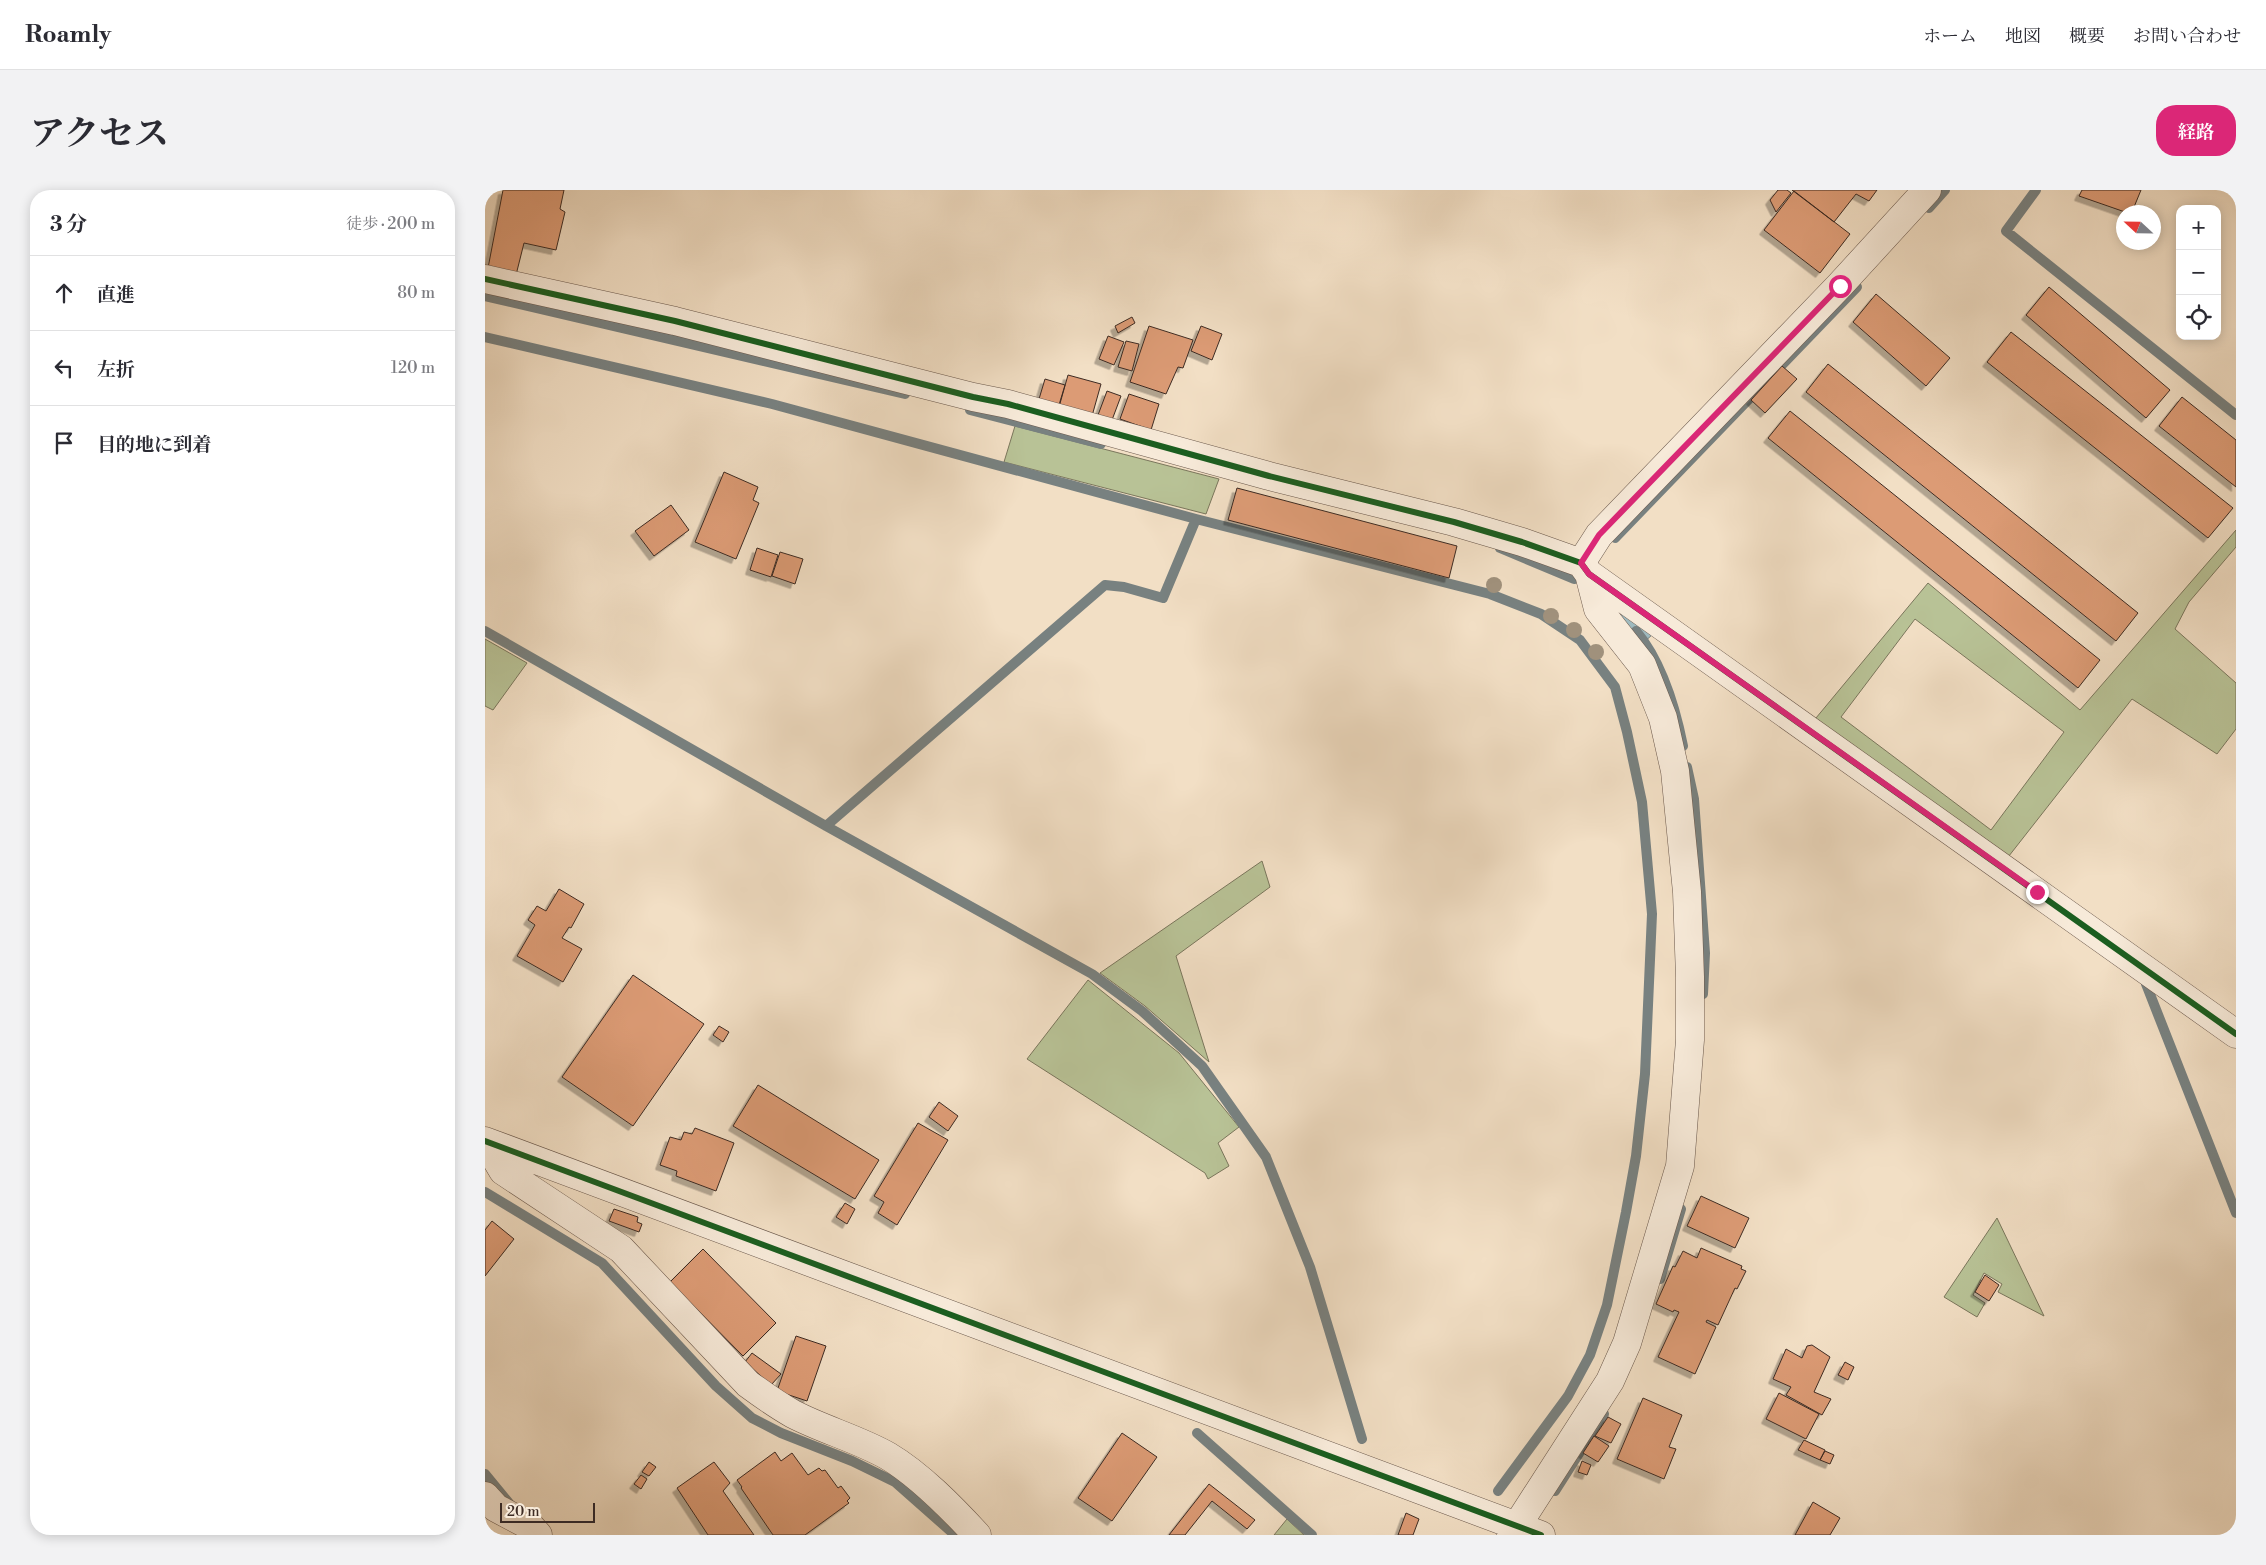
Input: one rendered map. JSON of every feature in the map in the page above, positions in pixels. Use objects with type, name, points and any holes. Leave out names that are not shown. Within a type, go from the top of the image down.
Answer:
[{"type":"street","points":[[485,1142],[1523,1532],[1609,1381],[1627,1343],[1680,1166],[1690,1040],[1687,892],[1675,770],[1663,718],[1642,665],[1598,609],[1585,569],[1599,535],[1840,286],[1927,190]]},
{"type":"street","points":[[485,279],[675,321],[973,397],[1008,404],[1269,476],[1454,522],[1522,542],[1585,569],[2236,1034]]},
{"type":"street","points":[[485,1142],[503,1171],[621,1249],[748,1384],[769,1400],[794,1414],[888,1456],[917,1478],[977,1535]]},
{"type":"street","points":[[485,1496],[496,1508],[525,1525]]},
{"type":"green space","points":[[1015,426],[1219,479],[1206,514],[1004,462]]},
{"type":"green space","points":[[2236,530],[2236,547],[2189,602],[2175,629],[2236,683],[2236,729],[2217,754],[2132,699],[2005,861],[1811,724],[1928,583],[2080,710]],"holes":[[[1915,619],[2064,732],[1991,830],[1841,717]]]},
{"type":"green space","points":[[485,639],[527,663],[493,710],[485,706]]},
{"type":"green space","points":[[1262,861],[1270,887],[1176,956],[1209,1062],[1145,1006],[1100,973]]},
{"type":"green space","points":[[1088,980],[1179,1053],[1239,1127],[1218,1143],[1229,1166],[1208,1179],[1205,1173],[1027,1059]]},
{"type":"green space","points":[[1997,1218],[2044,1316],[1998,1292],[2002,1284],[1984,1273],[1973,1295],[1985,1303],[1977,1317],[1944,1297]]},
{"type":"green space","points":[[1287,1519],[1304,1535],[1274,1535]]},
{"type":"water","points":[[1624,608],[1654,633],[1640,646],[1617,620]]},
{"type":"building","points":[[503,190],[564,190],[560,209],[565,212],[556,250],[524,243],[516,275],[488,268]]},
{"type":"building","points":[[1778,190],[1787,190],[1791,193],[1776,212],[1770,200]]},
{"type":"building","points":[[1792,190],[1877,190],[1869,201],[1856,194],[1834,222]]},
{"type":"building","points":[[2082,190],[2141,190],[2135,205],[2116,205],[2116,209],[2079,196]]},
{"type":"building","points":[[1794,191],[1850,234],[1820,273],[1764,230]]},
{"type":"building","points":[[2049,287],[2170,390],[2146,418],[2026,315]]},
{"type":"building","points":[[1876,294],[1950,358],[1926,386],[1853,322]]},
{"type":"building","points":[[1132,317],[1135,323],[1118,333],[1115,326]]},
{"type":"building","points":[[1149,326],[1193,340],[1183,368],[1178,367],[1166,394],[1130,382]]},
{"type":"building","points":[[1201,326],[1222,334],[1212,360],[1191,351]]},
{"type":"building","points":[[2011,332],[2233,508],[2208,538],[1987,362]]},
{"type":"building","points":[[1108,336],[1124,342],[1114,365],[1099,359]]},
{"type":"building","points":[[1126,341],[1139,344],[1132,371],[1118,367]]},
{"type":"building","points":[[1828,364],[2138,613],[2116,641],[1806,392]]},
{"type":"building","points":[[1782,366],[1797,379],[1765,413],[1751,400]]},
{"type":"building","points":[[1068,375],[1101,384],[1092,416],[1059,407]]},
{"type":"building","points":[[1045,379],[1065,385],[1059,405],[1039,399]]},
{"type":"building","points":[[1107,391],[1121,396],[1112,420],[1098,415]]},
{"type":"building","points":[[1129,394],[1159,404],[1151,430],[1120,419]]},
{"type":"building","points":[[2182,397],[2236,440],[2236,487],[2159,426]]},
{"type":"building","points":[[1790,411],[2100,660],[2078,688],[1768,438]]},
{"type":"building","points":[[724,472],[758,487],[753,500],[759,503],[736,559],[695,542]]},
{"type":"building","points":[[1237,488],[1457,546],[1449,578],[1228,520]]},
{"type":"building","points":[[671,505],[689,530],[654,556],[635,531]]},
{"type":"building","points":[[757,548],[778,555],[771,577],[750,570]]},
{"type":"building","points":[[780,552],[803,559],[795,584],[772,576]]},
{"type":"building","points":[[559,889],[584,904],[571,928],[569,927],[562,938],[582,949],[563,982],[517,956],[535,925],[528,920],[537,906],[546,911]]},
{"type":"building","points":[[633,975],[704,1024],[633,1126],[562,1077]]},
{"type":"building","points":[[719,1026],[729,1032],[723,1042],[713,1035]]},
{"type":"building","points":[[758,1085],[879,1160],[855,1199],[733,1126]]},
{"type":"building","points":[[939,1102],[958,1116],[948,1131],[929,1117]]},
{"type":"building","points":[[918,1123],[948,1140],[897,1225],[878,1213],[884,1202],[874,1196]]},
{"type":"building","points":[[695,1128],[734,1143],[716,1191],[676,1176],[677,1171],[660,1165],[670,1137],[681,1140],[684,1132],[692,1134]]},
{"type":"building","points":[[1701,1196],[1749,1218],[1735,1248],[1687,1226]]},
{"type":"building","points":[[845,1203],[855,1209],[847,1224],[836,1217]]},
{"type":"building","points":[[614,1209],[638,1217],[637,1222],[642,1224],[639,1232],[609,1221]]},
{"type":"building","points":[[492,1221],[514,1239],[485,1276],[485,1230]]},
{"type":"building","points":[[1701,1248],[1742,1266],[1741,1269],[1746,1271],[1737,1289],[1735,1288],[1718,1325],[1707,1320],[1706,1322],[1716,1327],[1695,1374],[1658,1357],[1679,1312],[1674,1310],[1673,1312],[1656,1304],[1673,1266],[1675,1267],[1683,1251],[1697,1258]]},
{"type":"building","points":[[703,1249],[776,1323],[743,1356],[670,1282]]},
{"type":"building","points":[[1985,1275],[1999,1285],[1989,1301],[1975,1292]]},
{"type":"building","points":[[796,1336],[826,1346],[807,1401],[777,1391]]},
{"type":"building","points":[[1812,1345],[1830,1357],[1814,1392],[1831,1399],[1822,1415],[1786,1395],[1791,1387],[1773,1379],[1786,1349],[1802,1358],[1807,1346]]},
{"type":"building","points":[[752,1353],[781,1374],[771,1385],[745,1362]]},
{"type":"building","points":[[1845,1362],[1854,1367],[1848,1380],[1838,1375]]},
{"type":"building","points":[[1779,1393],[1819,1414],[1806,1439],[1766,1419]]},
{"type":"building","points":[[1643,1398],[1682,1415],[1669,1447],[1676,1449],[1664,1479],[1617,1459]]},
{"type":"building","points":[[1608,1417],[1621,1424],[1611,1443],[1595,1436]]},
{"type":"building","points":[[1122,1433],[1157,1457],[1112,1521],[1078,1498]]},
{"type":"building","points":[[1594,1436],[1609,1446],[1598,1462],[1583,1453]]},
{"type":"building","points":[[1804,1440],[1825,1450],[1820,1460],[1798,1450]]},
{"type":"building","points":[[1825,1451],[1834,1455],[1830,1464],[1820,1460]]},
{"type":"building","points":[[775,1452],[781,1461],[792,1453],[808,1475],[819,1468],[822,1471],[825,1470],[838,1488],[841,1486],[850,1498],[847,1501],[849,1503],[805,1535],[773,1535],[737,1480]]},
{"type":"building","points":[[1582,1461],[1591,1465],[1587,1475],[1578,1472]]},
{"type":"building","points":[[649,1462],[656,1467],[649,1476],[642,1472]]},
{"type":"building","points":[[714,1462],[730,1483],[723,1491],[754,1535],[708,1535],[677,1488]]},
{"type":"building","points":[[641,1475],[647,1479],[641,1489],[634,1484]]},
{"type":"building","points":[[1209,1484],[1255,1520],[1247,1529],[1212,1501],[1185,1535],[1169,1535]]},
{"type":"building","points":[[1813,1502],[1840,1518],[1830,1535],[1795,1535]]},
{"type":"building","points":[[1406,1513],[1419,1519],[1413,1535],[1398,1535]]},
{"type":"waterway","points":[[1929,208],[1945,190]]},
{"type":"waterway","points":[[2036,190],[2006,231],[2236,415]]},
{"type":"waterway","points":[[1615,538],[1857,287]]},
{"type":"waterway","points":[[485,296],[905,394]]},
{"type":"waterway","points":[[485,337],[772,404],[1196,519],[1490,594],[1541,614],[1580,640],[1615,687],[1642,802],[1652,914],[1645,1074],[1636,1156],[1626,1212],[1607,1305],[1590,1355],[1568,1396],[1498,1491]]},
{"type":"waterway","points":[[970,410],[1101,444]]},
{"type":"waterway","points":[[826,826],[1105,585],[1124,587],[1163,598],[1196,519]]},
{"type":"waterway","points":[[1500,548],[1574,579]]},
{"type":"waterway","points":[[485,631],[826,826],[1092,974],[1142,1011],[1202,1066],[1266,1157],[1310,1267],[1362,1439]]},
{"type":"waterway","points":[[1636,631],[1660,670],[1676,716],[1683,746]]},
{"type":"waterway","points":[[1687,767],[1694,799],[1705,953],[1703,994]]},
{"type":"waterway","points":[[2146,984],[2236,1213]]},
{"type":"waterway","points":[[485,1192],[602,1263],[716,1386],[752,1418],[781,1433],[852,1461],[895,1482],[955,1535]]},
{"type":"waterway","points":[[1660,1279],[1681,1209]]},
{"type":"waterway","points":[[1555,1491],[1604,1414]]},
{"type":"waterway","points":[[1197,1433],[1312,1535]]},
{"type":"waterway","points":[[485,1474],[513,1508]]},
{"type":"cycle path","points":[[485,279],[675,321],[973,397],[1008,404],[1269,476],[1454,522],[1522,542],[1581,563],[1589,574],[2236,1034]]},
{"type":"cycle path","points":[[485,1141],[1541,1535]]},
{"type":"route","points":[[1840,286],[1599,535],[1581,563],[1589,574],[2037,892]]}]
